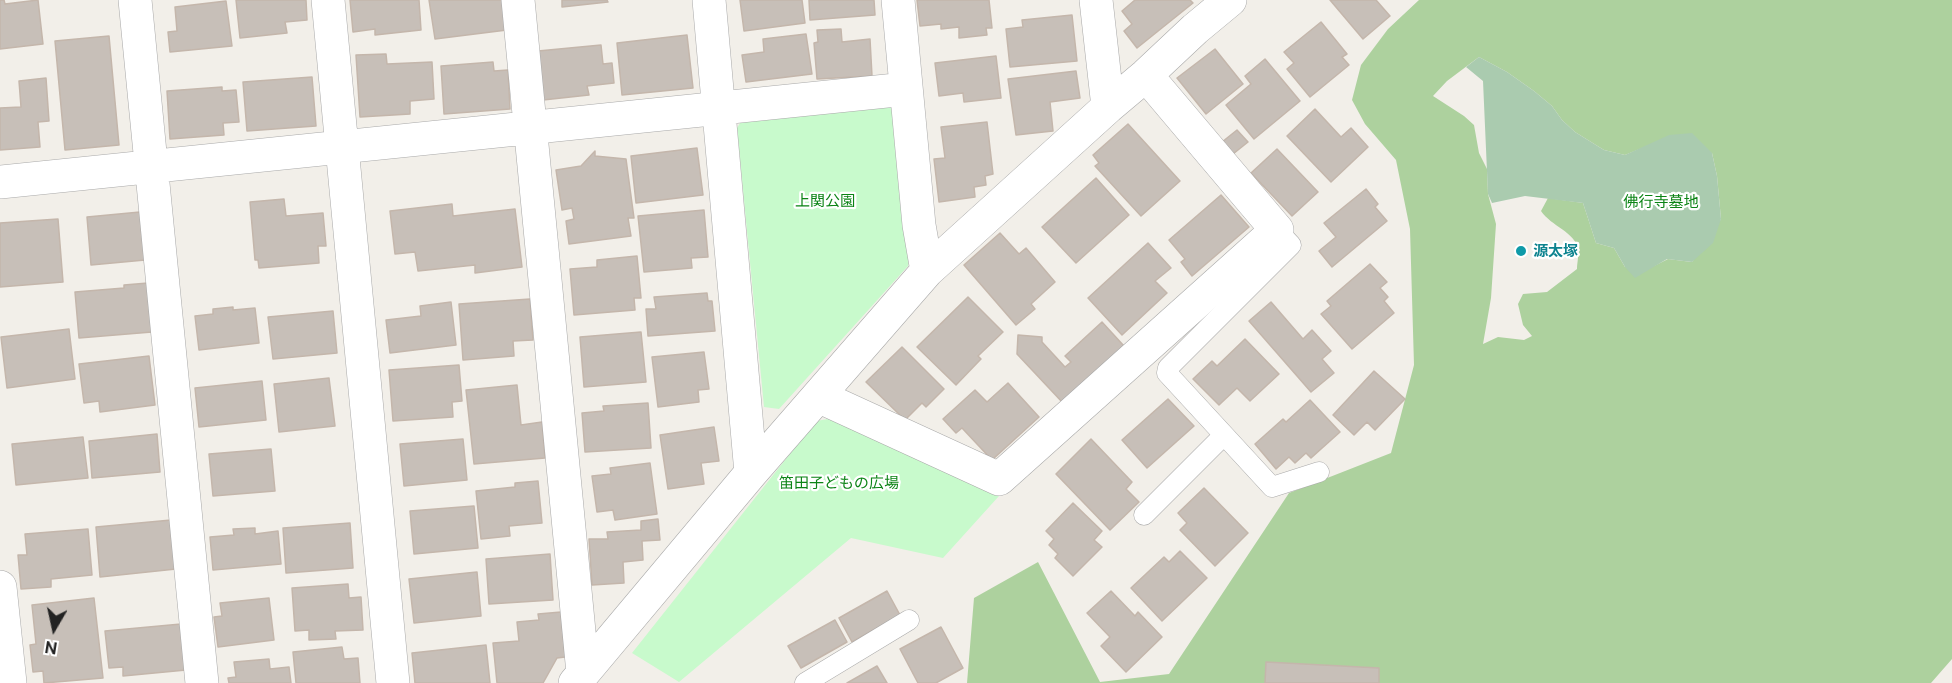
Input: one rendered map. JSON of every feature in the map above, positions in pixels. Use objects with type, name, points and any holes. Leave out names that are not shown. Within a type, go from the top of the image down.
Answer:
[{"type":"street","points":[[135,0],[202,683]]},
{"type":"street","points":[[328,0],[393,683]]},
{"type":"street","points":[[518,0],[579,678]]},
{"type":"street","points":[[709,0],[751,473]]},
{"type":"street","points":[[898,0],[919,225],[927,271]]},
{"type":"street","points":[[1096,0],[1108,107]]},
{"type":"street","points":[[579,678],[751,473],[927,271],[1230,0]]},
{"type":"street","points":[[818,396],[999,479],[1277,230],[1146,75]]},
{"type":"street","points":[[0,182],[906,89]]},
{"type":"street","points":[[0,587],[10,683]]},
{"type":"lane","points":[[1277,230],[1291,245],[1168,368],[1167,373],[1272,487],[1319,472]]},
{"type":"lane","points":[[1144,515],[1224,435]]},
{"type":"lane","points":[[805,683],[909,620]]},
{"type":"green space","points":[[1419,0],[1952,0],[1952,659],[1931,683],[967,683],[974,598],[1038,562],[1100,682],[1169,674],[1289,493],[1391,453],[1414,365],[1410,229],[1396,160],[1365,124],[1352,100],[1361,65],[1388,29]],"holes":[[[1479,57],[1507,72],[1552,106],[1575,132],[1604,150],[1625,155],[1642,148],[1712,153],[1717,176],[1721,219],[1692,262],[1668,259],[1654,266],[1625,267],[1614,248],[1596,243],[1583,203],[1548,198],[1541,211],[1568,233],[1576,243],[1577,269],[1547,292],[1523,294],[1518,304],[1523,325],[1532,336],[1524,340],[1498,337],[1483,344],[1491,298],[1496,224],[1488,194],[1487,169],[1479,153],[1474,125],[1433,96],[1447,81]]]},
{"type":"green space","name":"佛行寺墓地","points":[[1479,57],[1507,72],[1534,91],[1552,106],[1575,132],[1604,150],[1625,155],[1669,135],[1692,133],[1712,153],[1717,176],[1721,219],[1713,243],[1692,262],[1667,259],[1635,278],[1625,267],[1614,248],[1596,243],[1583,203],[1525,196],[1492,203],[1488,194],[1483,81],[1466,67]]},
{"type":"green space","name":"上関公園","points":[[887,101],[899,112],[911,253],[908,266],[779,409],[764,407],[737,128],[745,115]]},
{"type":"green space","name":"笛田子どもの広場","points":[[834,418],[999,496],[943,558],[851,538],[679,682],[632,653],[816,421]]},
{"type":"building","points":[[0,0],[4,0],[5,4],[38,0],[43,44],[0,49]]},
{"type":"building","points":[[236,0],[306,0],[307,20],[285,22],[287,33],[240,38]]},
{"type":"building","points":[[350,0],[419,0],[421,30],[375,35],[375,29],[353,32]]},
{"type":"building","points":[[429,0],[503,0],[507,30],[435,39]]},
{"type":"building","points":[[562,0],[607,0],[608,2],[562,7]]},
{"type":"building","points":[[740,0],[802,0],[805,23],[744,31]]},
{"type":"building","points":[[809,0],[874,0],[875,15],[810,20]]},
{"type":"building","points":[[917,0],[989,0],[992,28],[986,28],[987,35],[959,38],[959,27],[941,29],[941,24],[920,26]]},
{"type":"building","points":[[1135,0],[1190,0],[1193,3],[1137,48],[1124,31],[1132,24],[1122,11]]},
{"type":"building","points":[[1330,0],[1376,0],[1390,16],[1363,39]]},
{"type":"building","points":[[226,1],[232,46],[170,52],[168,32],[177,31],[175,7]]},
{"type":"building","points":[[1072,15],[1077,61],[1010,67],[1006,29],[1023,27],[1022,20]]},
{"type":"building","points":[[1321,22],[1347,54],[1342,57],[1349,65],[1310,97],[1287,69],[1294,63],[1284,52]]},
{"type":"building","points":[[841,29],[842,42],[870,39],[872,76],[817,79],[814,43],[818,42],[817,30]]},
{"type":"building","points":[[806,34],[812,74],[746,82],[742,55],[764,52],[763,39]]},
{"type":"building","points":[[687,35],[693,88],[622,95],[617,43]]},
{"type":"building","points":[[109,36],[119,145],[65,150],[55,41]]},
{"type":"building","points":[[601,45],[603,64],[612,63],[614,83],[587,86],[589,95],[543,100],[538,51]]},
{"type":"building","points":[[1215,49],[1243,84],[1206,114],[1177,78]]},
{"type":"building","points":[[386,54],[387,64],[432,62],[434,99],[410,101],[410,114],[360,117],[356,55]]},
{"type":"building","points":[[996,56],[1001,98],[964,102],[963,93],[939,96],[935,63]]},
{"type":"building","points":[[1265,59],[1300,101],[1254,139],[1226,105],[1251,84],[1245,76]]},
{"type":"building","points":[[493,62],[494,71],[508,70],[510,109],[444,114],[441,66]]},
{"type":"building","points":[[1076,71],[1080,98],[1050,102],[1053,131],[1016,135],[1008,79]]},
{"type":"building","points":[[312,77],[316,126],[247,131],[243,82]]},
{"type":"building","points":[[46,78],[49,121],[38,122],[40,147],[0,150],[0,108],[21,107],[19,81]]},
{"type":"building","points":[[222,87],[222,91],[236,90],[239,122],[223,123],[224,135],[170,139],[167,91]]},
{"type":"building","points":[[1315,109],[1341,137],[1351,128],[1368,147],[1331,182],[1287,136]]},
{"type":"building","points":[[987,122],[993,174],[985,176],[986,185],[974,187],[975,197],[939,202],[934,159],[945,158],[941,127]]},
{"type":"building","points":[[1128,124],[1180,181],[1141,216],[1095,166],[1099,163],[1093,155]]},
{"type":"building","points":[[1237,130],[1248,142],[1233,154],[1222,142]]},
{"type":"building","points":[[697,148],[703,195],[636,203],[631,156]]},
{"type":"building","points":[[1277,149],[1318,192],[1292,216],[1251,173]]},
{"type":"building","points":[[595,151],[595,156],[626,159],[634,218],[628,218],[631,236],[569,244],[566,221],[574,219],[572,208],[562,210],[556,170],[581,166]]},
{"type":"building","points":[[1096,178],[1129,215],[1076,263],[1042,227]]},
{"type":"building","points":[[1366,189],[1378,204],[1375,207],[1387,221],[1332,267],[1319,251],[1336,237],[1324,223]]},
{"type":"building","points":[[1221,195],[1249,227],[1192,276],[1181,262],[1185,259],[1169,240]]},
{"type":"building","points":[[284,199],[286,216],[323,213],[326,246],[318,246],[319,263],[259,268],[258,260],[255,260],[250,202]]},
{"type":"building","points":[[452,204],[453,216],[515,209],[522,267],[475,273],[475,265],[418,271],[415,252],[395,254],[390,211]]},
{"type":"building","points":[[704,210],[708,257],[691,258],[692,268],[644,272],[638,216]]},
{"type":"building","points":[[140,212],[145,260],[91,265],[87,217]]},
{"type":"building","points":[[58,219],[63,282],[0,287],[0,223]]},
{"type":"building","points":[[1000,233],[1019,254],[1026,248],[1055,282],[1031,304],[1035,309],[1016,325],[964,265]]},
{"type":"building","points":[[1148,243],[1171,268],[1155,281],[1167,293],[1122,335],[1088,298]]},
{"type":"building","points":[[637,256],[641,298],[634,298],[635,310],[574,315],[570,269],[597,267],[597,260]]},
{"type":"building","points":[[1370,264],[1387,282],[1380,288],[1388,297],[1384,301],[1394,313],[1352,349],[1321,314],[1331,306],[1327,301]]},
{"type":"building","points":[[148,283],[152,332],[79,338],[75,292],[124,288],[124,285]]},
{"type":"building","points":[[707,293],[708,301],[712,301],[715,331],[648,336],[646,309],[656,309],[654,297]]},
{"type":"building","points":[[968,297],[1003,332],[978,356],[981,359],[956,385],[917,347]]},
{"type":"building","points":[[530,299],[533,340],[513,341],[514,356],[463,360],[459,304]]},
{"type":"building","points":[[451,302],[456,345],[390,353],[386,320],[421,316],[420,306]]},
{"type":"building","points":[[1271,302],[1303,339],[1312,330],[1331,351],[1322,359],[1334,373],[1311,392],[1249,321]]},
{"type":"building","points":[[233,307],[233,310],[255,308],[259,343],[199,350],[195,316],[213,314],[213,309]]},
{"type":"building","points":[[333,311],[337,353],[273,359],[268,317]]},
{"type":"building","points":[[1102,322],[1124,346],[1063,403],[1017,354],[1018,335],[1042,337],[1042,342],[1065,367],[1071,362],[1065,356]]},
{"type":"building","points":[[69,329],[75,379],[7,388],[1,337]]},
{"type":"building","points":[[641,332],[646,382],[584,387],[580,337]]},
{"type":"building","points":[[1245,339],[1279,374],[1250,401],[1237,388],[1219,405],[1193,379],[1212,361],[1217,366]]},
{"type":"building","points":[[902,347],[944,389],[926,407],[922,403],[905,420],[866,382]]},
{"type":"building","points":[[704,352],[709,389],[698,390],[699,402],[658,407],[652,357]]},
{"type":"building","points":[[149,356],[155,405],[100,412],[99,401],[84,403],[79,364]]},
{"type":"building","points":[[459,365],[462,401],[452,402],[453,417],[393,421],[389,370]]},
{"type":"building","points":[[1374,371],[1405,399],[1375,430],[1367,422],[1354,435],[1333,415]]},
{"type":"building","points":[[329,378],[335,426],[279,432],[274,384]]},
{"type":"building","points":[[262,381],[266,420],[199,427],[195,388]]},
{"type":"building","points":[[1008,383],[1039,417],[992,460],[962,428],[956,433],[943,419],[975,390],[987,402]]},
{"type":"building","points":[[517,385],[521,425],[542,422],[545,458],[474,464],[466,390]]},
{"type":"building","points":[[1168,399],[1194,426],[1147,468],[1122,440]]},
{"type":"building","points":[[1310,400],[1340,432],[1311,458],[1306,453],[1295,463],[1289,457],[1276,469],[1255,444],[1283,419],[1286,422]]},
{"type":"building","points":[[648,403],[651,448],[585,452],[582,413],[604,411],[603,406]]},
{"type":"building","points":[[714,427],[719,461],[701,463],[704,484],[668,489],[660,435]]},
{"type":"building","points":[[157,434],[160,472],[92,478],[89,441]]},
{"type":"building","points":[[83,437],[88,478],[16,485],[12,444]]},
{"type":"building","points":[[463,439],[467,480],[404,486],[400,444]]},
{"type":"building","points":[[1091,439],[1132,482],[1126,489],[1139,502],[1110,530],[1056,474]]},
{"type":"building","points":[[271,449],[275,491],[213,496],[209,454]]},
{"type":"building","points":[[650,463],[657,514],[615,520],[613,510],[597,512],[592,476],[611,474],[610,468]]},
{"type":"building","points":[[538,481],[542,523],[509,526],[510,536],[481,539],[476,491],[515,487],[515,483]]},
{"type":"building","points":[[1204,488],[1248,533],[1215,566],[1180,530],[1187,523],[1178,513]]},
{"type":"building","points":[[1073,503],[1102,531],[1094,540],[1102,547],[1073,576],[1055,558],[1058,554],[1049,545],[1054,539],[1046,531]]},
{"type":"building","points":[[474,506],[478,548],[414,554],[410,511]]},
{"type":"building","points":[[658,519],[660,540],[642,541],[643,560],[623,562],[624,583],[592,585],[589,539],[608,539],[607,532],[641,530],[641,521]]},
{"type":"building","points":[[171,520],[176,569],[100,577],[96,527]]},
{"type":"building","points":[[350,523],[353,568],[286,573],[283,528]]},
{"type":"building","points":[[255,528],[255,534],[278,531],[281,564],[213,570],[210,537],[234,535],[233,529]]},
{"type":"building","points":[[88,529],[92,575],[51,579],[51,587],[21,589],[18,555],[27,555],[25,534]]},
{"type":"building","points":[[1180,551],[1207,578],[1162,621],[1131,588],[1164,557],[1169,562]]},
{"type":"building","points":[[550,554],[553,600],[489,604],[486,559]]},
{"type":"building","points":[[477,572],[481,616],[414,623],[409,579]]},
{"type":"building","points":[[348,584],[349,598],[361,597],[363,630],[335,631],[336,639],[309,640],[309,630],[295,631],[292,588]]},
{"type":"building","points":[[887,591],[900,615],[852,642],[839,618]]},
{"type":"building","points":[[1111,591],[1135,616],[1138,612],[1162,637],[1126,672],[1101,646],[1110,637],[1087,613]]},
{"type":"building","points":[[94,598],[103,678],[44,683],[43,671],[33,672],[30,645],[36,644],[32,605]]},
{"type":"building","points":[[269,598],[274,640],[218,647],[214,617],[222,616],[220,603]]},
{"type":"building","points":[[561,612],[565,657],[557,658],[543,683],[497,683],[493,643],[519,641],[517,622],[539,620],[538,614]]},
{"type":"building","points":[[835,620],[847,642],[801,668],[788,646]]},
{"type":"building","points":[[181,624],[186,670],[123,676],[123,667],[109,668],[105,631]]},
{"type":"building","points":[[941,627],[963,668],[936,683],[918,683],[900,649]]},
{"type":"building","points":[[486,645],[490,683],[415,683],[412,653]]},
{"type":"building","points":[[342,647],[344,659],[358,658],[360,683],[296,683],[293,652]]},
{"type":"building","points":[[269,659],[270,669],[289,667],[291,683],[229,683],[228,678],[236,677],[234,662]]},
{"type":"building","points":[[1266,662],[1379,668],[1379,683],[1265,683]]},
{"type":"building","points":[[877,666],[887,683],[847,683]]},
{"type":"place","name":"源太塚","points":[[1521,251]]}]
